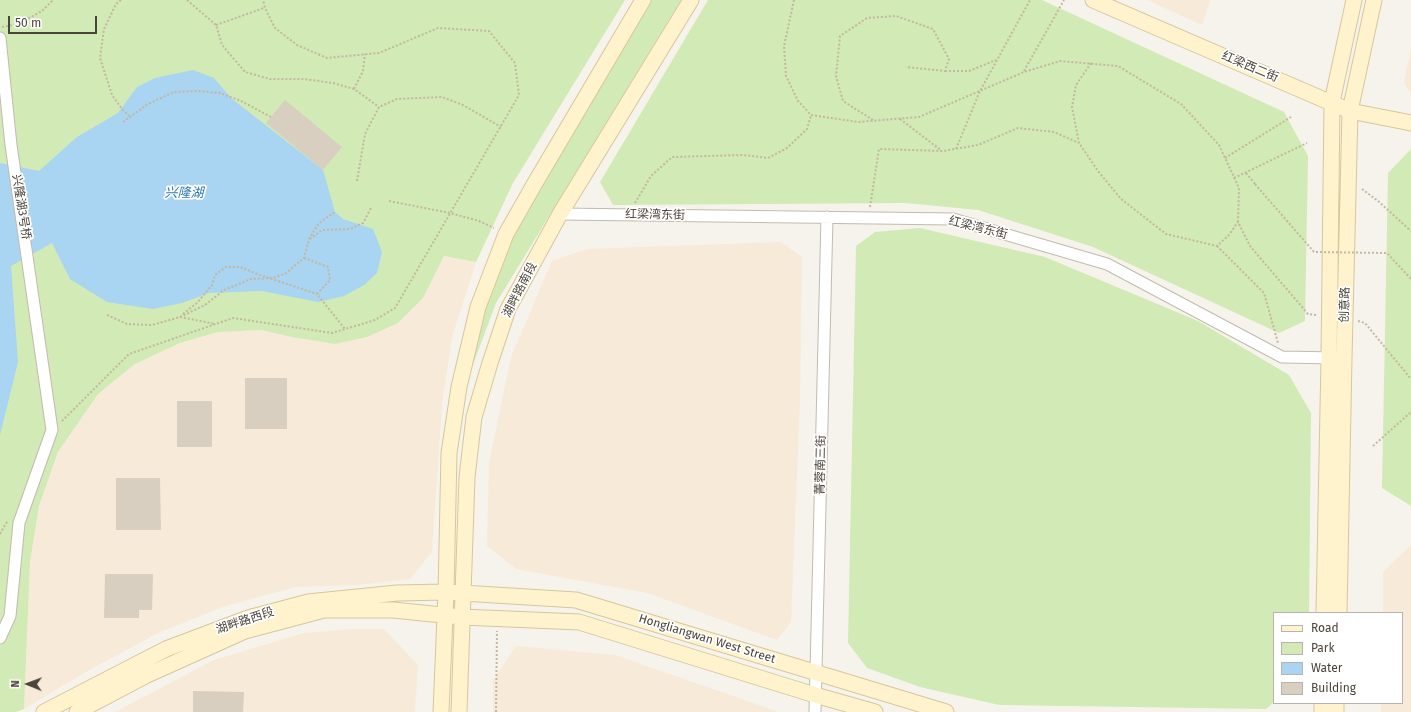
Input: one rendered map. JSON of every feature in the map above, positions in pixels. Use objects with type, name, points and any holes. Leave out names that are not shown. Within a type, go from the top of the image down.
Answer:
[{"type":"street","points":[[441,712],[446,592],[449,453],[458,387],[478,307],[506,234],[534,183],[643,0]]},
{"type":"street","name":"湖畔路南段","points":[[459,712],[467,477],[474,417],[490,363],[508,309],[560,214],[691,0]]},
{"type":"street","name":"红梁西二街","points":[[1092,0],[1350,110],[1411,123]]},
{"type":"street","name":"创意路","points":[[1324,612],[1337,318],[1332,102],[1354,0]]},
{"type":"street","name":"创意路","points":[[1337,318],[1348,179],[1350,110],[1374,0]]},
{"type":"street","name":"兴隆湖3号桥","points":[[0,38],[11,145],[52,430]]},
{"type":"street","name":"红梁湾东街","points":[[560,214],[953,219],[1107,264],[1282,357],[1336,358]]},
{"type":"street","name":"菁蓉南三街","points":[[815,712],[827,217]]},
{"type":"street","name":"创意路","points":[[1336,358],[1339,612]]},
{"type":"street","points":[[0,638],[10,616],[19,523],[52,430]]},
{"type":"street","name":"湖畔路西段","points":[[47,711],[166,649],[248,618],[308,602],[397,592],[462,592]]},
{"type":"street","name":"Hongliangwan West Street","points":[[462,592],[576,600],[946,712]]},
{"type":"street","name":"湖畔路西段","points":[[76,712],[145,676],[245,631],[324,610],[393,610],[462,617]]},
{"type":"street","name":"Hongliangwan West Street","points":[[462,617],[579,622],[875,712]]},
{"type":"path","points":[[0,27],[18,24],[42,11],[53,0]]},
{"type":"path","points":[[121,0],[116,4],[104,29],[100,58],[112,95],[129,116]]},
{"type":"path","points":[[187,0],[216,24],[222,46],[245,72],[270,79],[304,79],[333,83],[354,89],[379,107]]},
{"type":"path","points":[[52,430],[129,354],[233,318],[332,333],[375,320],[395,308],[519,95],[515,63],[489,31],[438,28],[379,53],[327,58],[297,45],[275,28],[262,0]]},
{"type":"path","points":[[794,0],[784,46],[786,76],[798,101],[811,115],[858,122],[919,117],[1024,72],[1060,61],[1118,66],[1181,104],[1219,145],[1238,188],[1238,222],[1250,246],[1308,314],[1365,323],[1411,379]]},
{"type":"path","points":[[956,149],[980,91],[1030,0]]},
{"type":"path","points":[[1024,72],[1064,0]]},
{"type":"path","points":[[216,24],[265,8]]},
{"type":"path","points":[[874,121],[843,101],[836,76],[840,36],[867,18],[896,16],[933,29],[950,59],[945,71]]},
{"type":"path","points":[[354,89],[363,71],[366,54]]},
{"type":"path","points":[[906,67],[945,71],[968,71],[996,60]]},
{"type":"path","points":[[1091,63],[1076,85],[1072,106],[1079,143],[1098,172],[1121,198],[1166,234],[1217,246],[1264,293],[1282,357]]},
{"type":"path","points":[[123,122],[129,116],[148,104],[174,92],[198,91],[220,93],[241,101],[271,117]]},
{"type":"path","points":[[357,181],[365,134],[379,107],[397,98],[442,97],[463,105],[501,127]]},
{"type":"path","points":[[628,214],[651,176],[672,156],[744,155],[768,158],[787,148],[808,129],[811,115]]},
{"type":"path","points":[[1225,158],[1291,117]]},
{"type":"path","points":[[900,118],[943,151]]},
{"type":"path","points":[[868,218],[879,149],[943,151],[978,145],[1018,128],[1054,132],[1079,143]]},
{"type":"path","points":[[1234,178],[1307,143]]},
{"type":"path","points":[[1245,172],[1314,252],[1387,253],[1411,279]]},
{"type":"path","points":[[1348,179],[1378,202],[1411,231]]},
{"type":"path","points":[[389,201],[450,213],[479,221],[506,234]]},
{"type":"path","points":[[308,240],[322,230],[350,229],[363,223],[371,208]]},
{"type":"path","points":[[107,315],[127,324],[152,325],[180,317],[205,305],[224,290],[251,279],[272,278],[285,274],[304,258],[308,240],[319,223],[335,212]]},
{"type":"path","points":[[1217,246],[1229,235],[1238,222]]},
{"type":"path","points":[[304,258],[328,267],[330,280],[317,294]]},
{"type":"path","points":[[180,317],[197,303],[212,285],[215,275],[226,267],[240,267],[317,294],[345,330]]},
{"type":"path","points":[[180,317],[216,324]]},
{"type":"path","points":[[1373,446],[1411,412]]},
{"type":"path","points":[[496,712],[497,619]]},
{"type":"shaded area","points":[[1147,0],[1210,0],[1202,25]]},
{"type":"shaded area","points":[[1411,47],[1411,94],[1404,83]]},
{"type":"shaded area","points":[[781,242],[802,257],[800,400],[791,622],[777,640],[647,593],[516,569],[487,546],[489,463],[511,357],[552,261],[587,249]]},
{"type":"shaded area","points":[[444,256],[476,262],[452,337],[442,404],[432,552],[410,579],[356,585],[296,587],[225,606],[158,633],[91,669],[24,709],[30,562],[39,506],[58,452],[98,394],[135,364],[180,343],[218,332],[261,330],[335,344],[423,298]]},
{"type":"shaded area","points":[[1411,545],[1411,712],[1381,712],[1381,704],[1403,704],[1403,612],[1383,612],[1383,572]]},
{"type":"shaded area","points":[[352,629],[384,629],[418,665],[415,712],[115,712],[214,660],[304,633]]},
{"type":"shaded area","points":[[516,646],[615,655],[779,712],[493,712],[493,680]]},
{"type":"green space","points":[[0,0],[625,0],[513,183],[476,262],[444,256],[423,298],[398,323],[367,337],[335,344],[261,330],[218,332],[180,343],[135,364],[98,394],[58,452],[39,506],[30,562],[24,709],[16,712],[0,712]]},
{"type":"green space","points":[[648,0],[681,0],[496,303],[470,373],[455,439],[483,309],[508,243]]},
{"type":"green space","points":[[708,0],[1042,0],[1284,112],[1308,156],[1305,321],[1279,333],[1093,247],[978,210],[906,203],[613,205],[600,182]]},
{"type":"green space","points":[[1411,149],[1411,506],[1382,488],[1388,173]]},
{"type":"green space","points":[[920,228],[1045,257],[1198,321],[1289,375],[1311,413],[1309,612],[1273,612],[1273,703],[1266,709],[999,705],[920,687],[867,668],[848,643],[856,246],[875,232]]},
{"type":"water","name":"兴隆湖","points":[[193,70],[214,78],[231,98],[323,170],[335,212],[343,219],[373,229],[382,252],[377,273],[364,285],[344,296],[318,302],[262,291],[209,293],[182,303],[153,309],[107,302],[70,279],[52,243],[11,266],[18,362],[0,435],[0,163],[39,171],[77,137],[118,113],[137,87],[155,78]]},
{"type":"building","points":[[285,100],[342,147],[323,170],[266,123]]},
{"type":"building","points":[[245,378],[287,378],[287,429],[245,429]]},
{"type":"building","points":[[177,401],[212,401],[212,447],[177,447]]},
{"type":"building","points":[[116,478],[160,478],[161,530],[116,530]]},
{"type":"building","points":[[105,574],[153,574],[152,610],[139,610],[139,618],[104,618]]},
{"type":"building","points":[[193,691],[244,692],[243,712],[193,712]]}]
